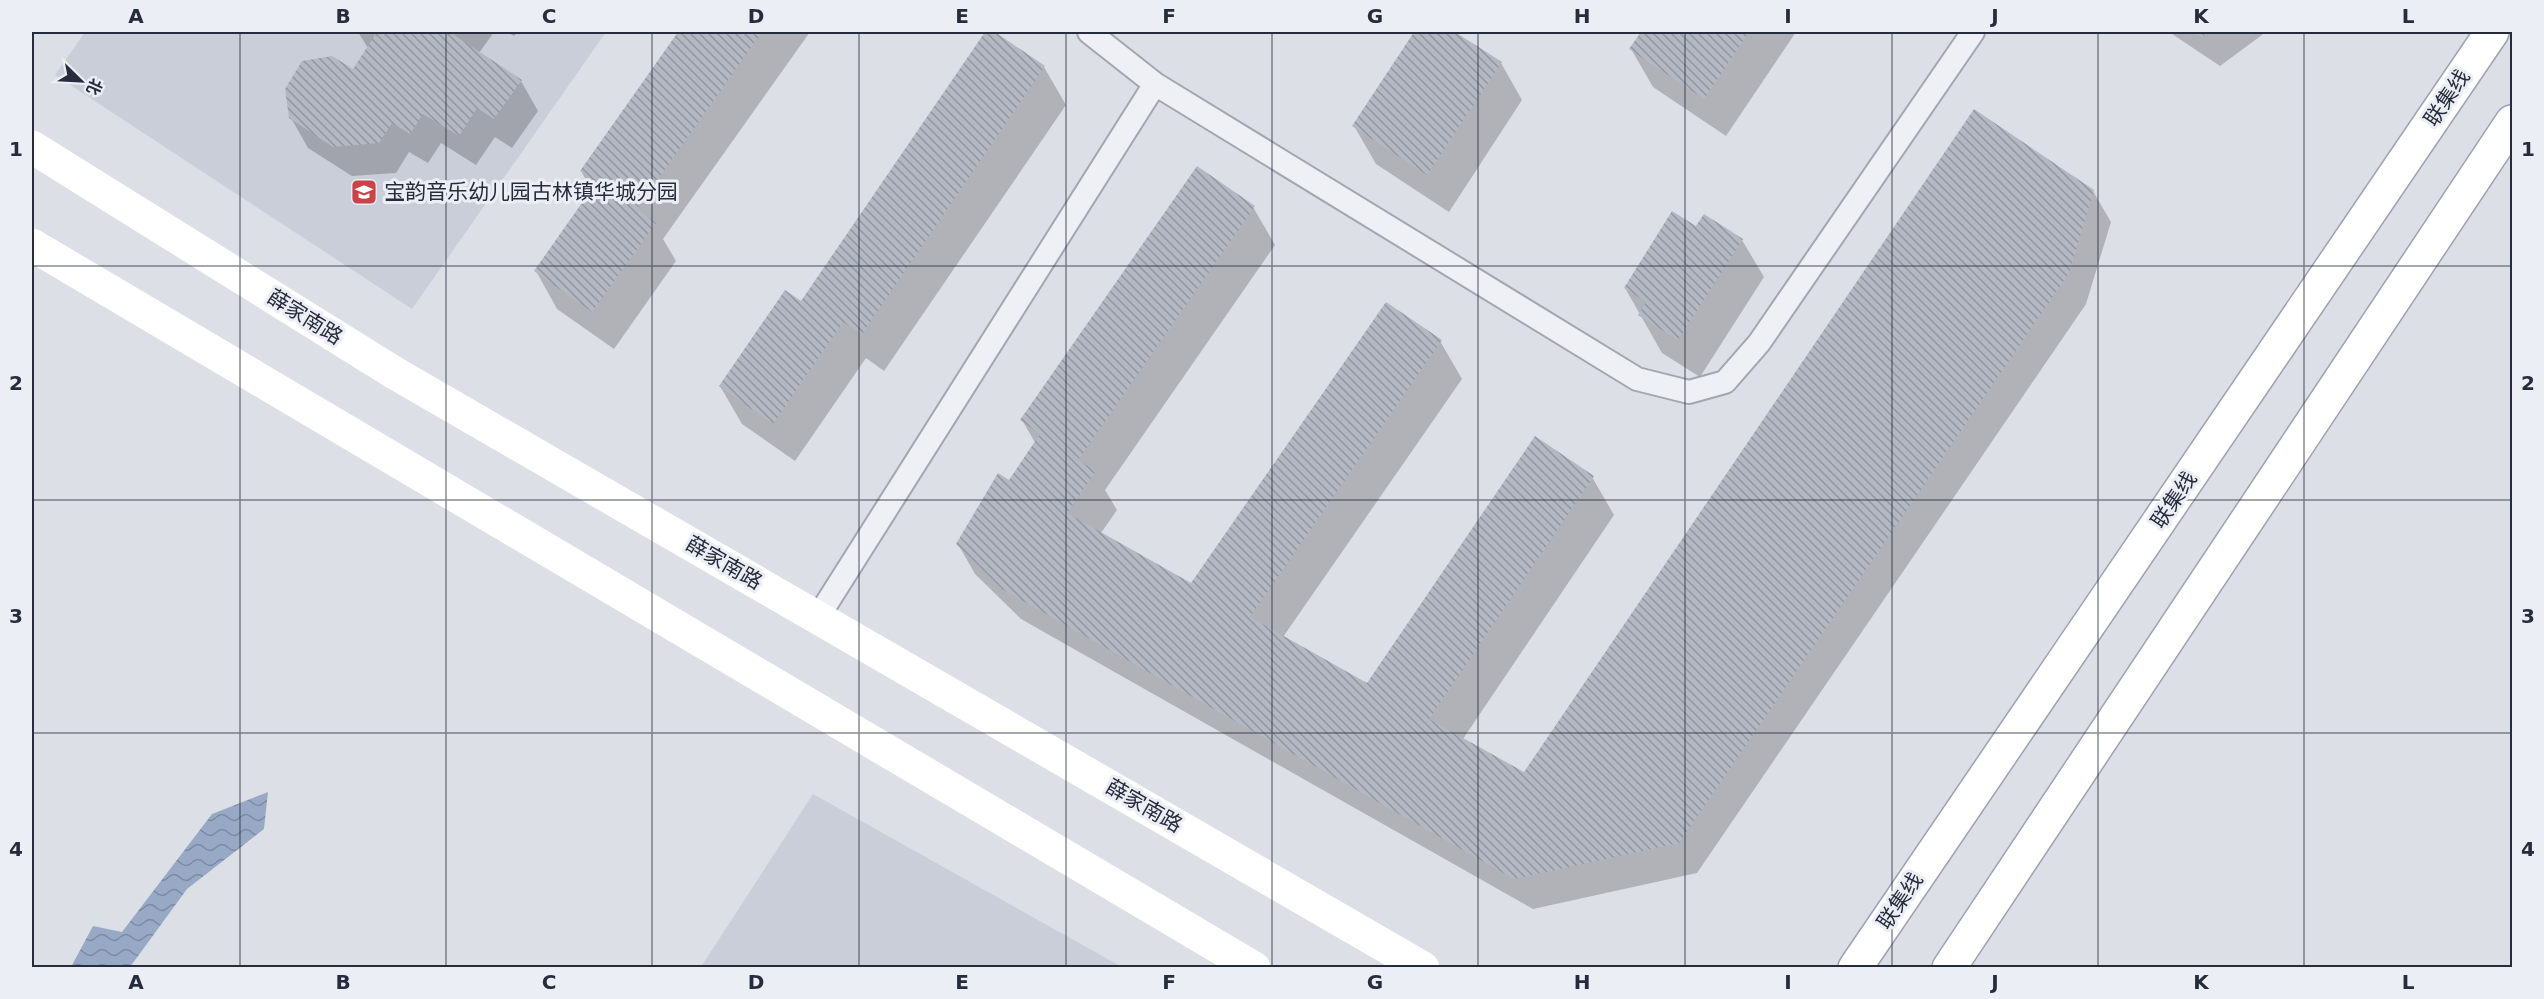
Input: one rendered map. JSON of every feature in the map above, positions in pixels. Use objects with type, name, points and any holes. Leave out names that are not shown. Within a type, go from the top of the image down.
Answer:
[{"type":"main road","name":"联集线","points":[[1855,968],[2492,32]]},
{"type":"main road","points":[[1949,968],[2512,122]]},
{"type":"main road","name":"薛家南路","points":[[32,147],[393,372],[1423,968]]},
{"type":"main road","points":[[32,245],[1254,968]]},
{"type":"lane","points":[[1089,32],[1155,84],[1636,379],[1689,392],[1725,382],[1759,343],[1973,32]]},
{"type":"lane","points":[[818,617],[1155,84]]},
{"type":"shaded area","name":"宝韵音乐幼儿园古林镇华城分园","points":[[85,32],[606,32],[412,309],[55,75]]},
{"type":"shaded area","points":[[813,794],[1122,967],[701,967]]},
{"type":"water","points":[[268,792],[264,829],[187,889],[130,967],[71,967],[93,926],[122,932],[212,814]]},
{"type":"building","points":[[369,32],[457,32],[454,35],[522,80],[494,119],[477,108],[459,136],[423,114],[410,134],[392,123],[379,143],[333,147],[289,118],[285,89],[302,61],[332,56],[353,69],[375,35]]},
{"type":"building","points":[[678,32],[762,32],[637,209],[656,223],[592,312],[534,271],[596,183],[580,171]]},
{"type":"building","points":[[985,32],[995,32],[1045,66],[862,334],[843,322],[773,424],[719,386],[785,290],[801,301]]},
{"type":"building","points":[[1414,32],[1455,32],[1502,62],[1427,175],[1352,126]]},
{"type":"building","points":[[1641,32],[1749,32],[1704,99],[1629,49]]},
{"type":"building","points":[[2194,32],[2210,32],[2202,37]]},
{"type":"building","points":[[1974,109],[2094,190],[2069,273],[1679,843],[1514,879],[1002,589],[956,544],[998,473],[1009,480],[1040,434],[1020,420],[1197,166],[1255,206],[1078,460],[1096,471],[1067,513],[1191,583],[1386,302],[1442,340],[1250,617],[1367,683],[1535,436],[1594,476],[1429,719],[1524,772]]},
{"type":"building","points":[[1672,211],[1696,226],[1704,214],[1743,239],[1678,340],[1638,315],[1646,302],[1624,288]]},
{"type":"place","name":"宝韵音乐幼儿园古林镇华城分园","points":[[364,192]]}]
